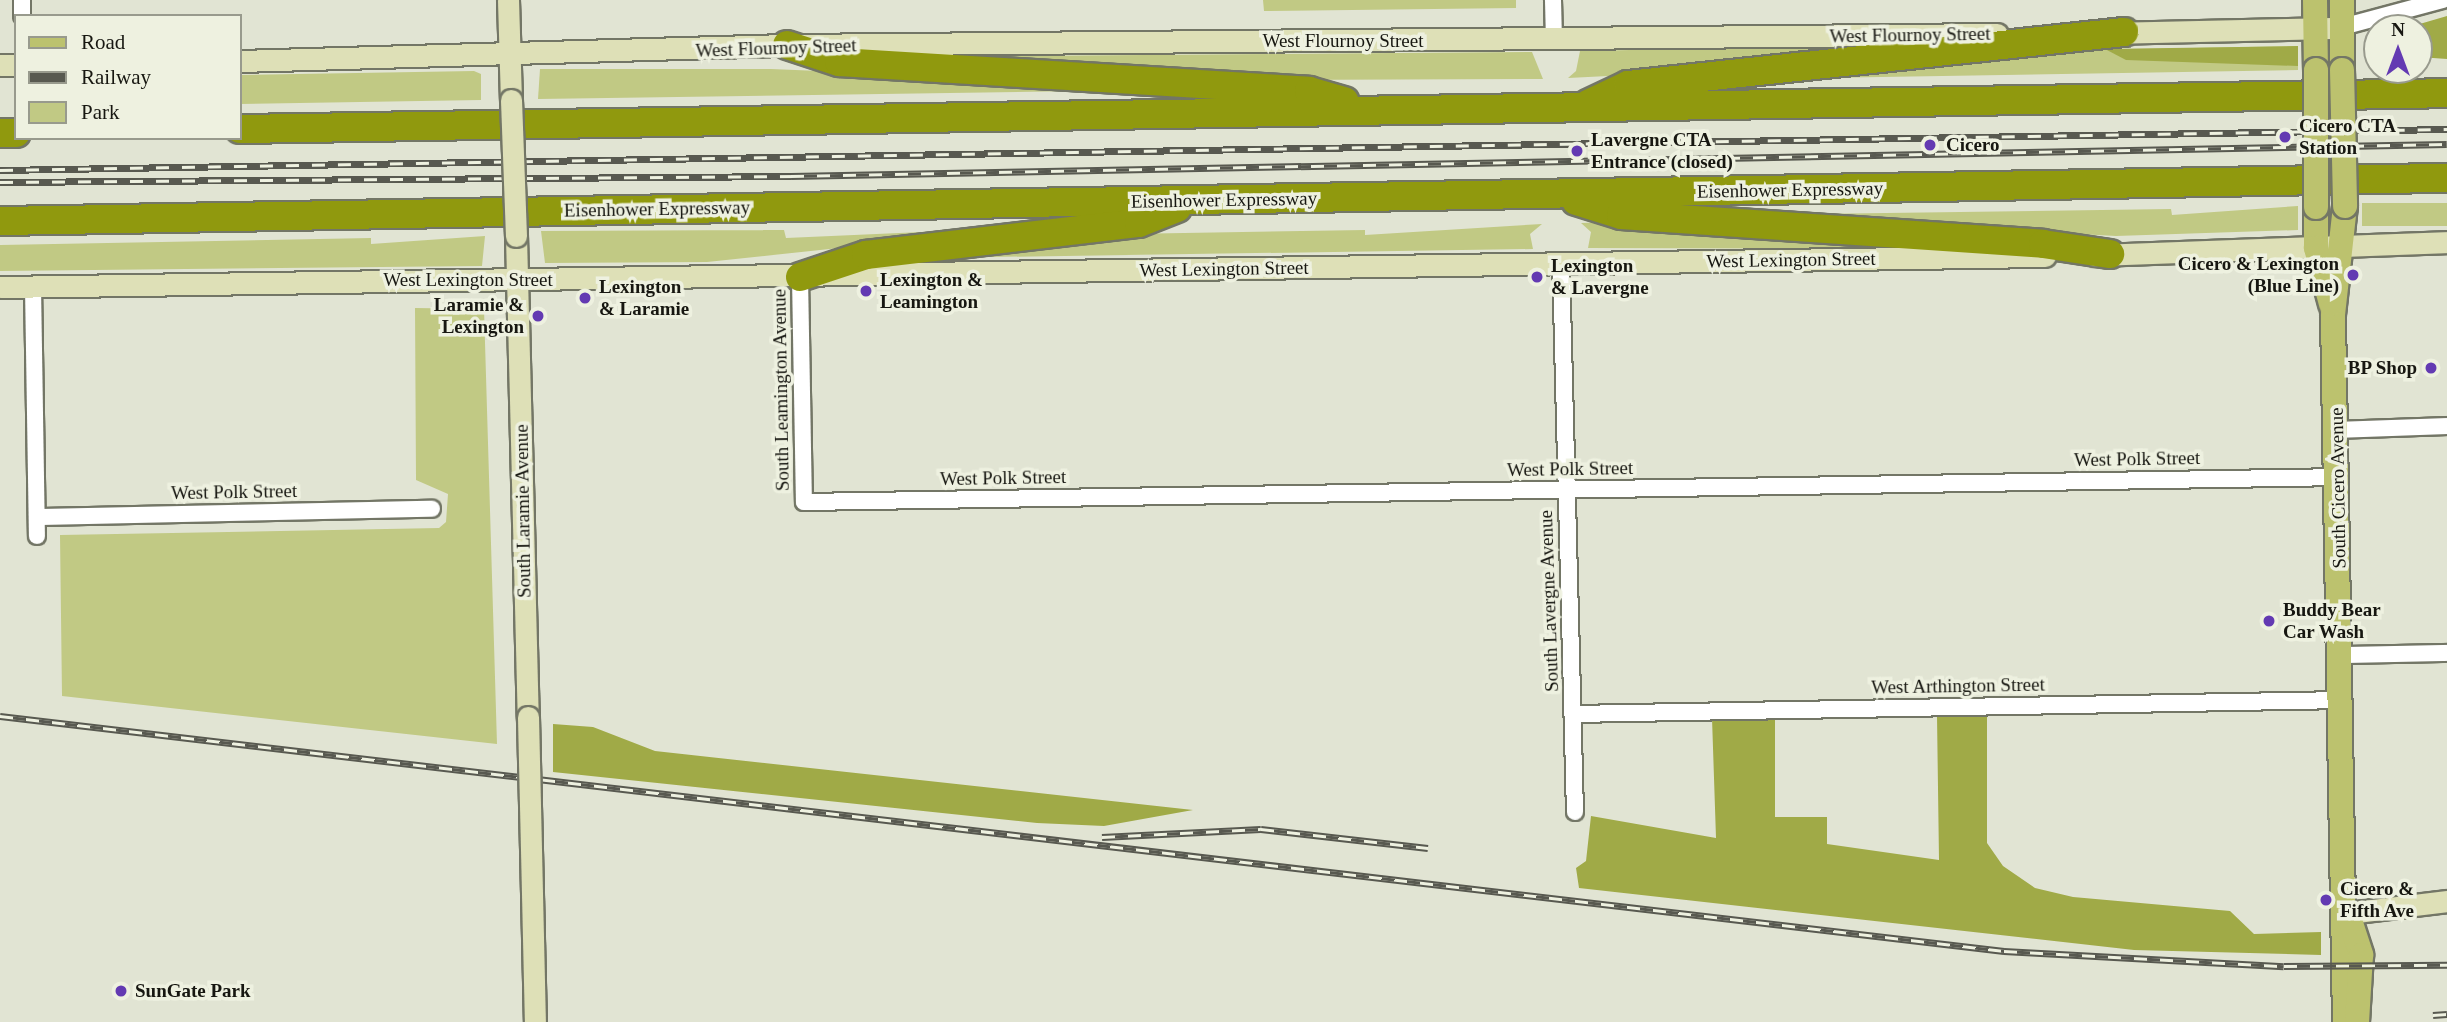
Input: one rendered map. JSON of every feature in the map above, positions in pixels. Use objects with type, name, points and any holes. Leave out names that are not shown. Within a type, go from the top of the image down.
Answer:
[{"type":"highway","points":[[1580,108],[1628,85],[2124,32]]},
{"type":"highway","points":[[787,46],[839,62],[1309,91],[1378,110]]},
{"type":"highway","points":[[242,129],[2447,93]]},
{"type":"highway","name":"Eisenhower Expressway","points":[[0,222],[2447,178]]},
{"type":"highway","points":[[1550,194],[1620,215],[2043,244],[2110,254]]},
{"type":"highway","points":[[800,276],[866,255],[1139,223],[1194,201]]},
{"type":"main road","name":"South Cicero Avenue","points":[[2315,0],[2316,248],[2333,315]]},
{"type":"main road","name":"South Cicero Avenue","points":[[2342,0],[2345,245],[2333,315],[2348,913],[2339,954],[2345,1022]]},
{"type":"main road","name":"South Cicero Avenue","points":[[2348,913],[2361,954],[2357,1022]]},
{"type":"street","name":"South Laramie Avenue","points":[[508,0],[536,1022]]},
{"type":"street","points":[[1553,0],[1554,40]]},
{"type":"street","name":"West Flournoy Street","points":[[242,61],[510,56],[787,46],[1554,40],[2316,29],[2342,27],[2443,0]]},
{"type":"street","name":"West Lexington Street","points":[[0,287],[2235,252],[2447,242]]},
{"type":"street","name":"South Lavergne Avenue","points":[[1561,264],[1575,812]]},
{"type":"street","name":"South Leamington Avenue","points":[[800,276],[804,502]]},
{"type":"street","points":[[33,286],[37,536]]},
{"type":"street","points":[[2336,430],[2447,426]]},
{"type":"street","name":"West Polk Street","points":[[804,502],[2337,477]]},
{"type":"street","name":"West Polk Street","points":[[37,517],[432,509]]},
{"type":"street","points":[[2342,656],[2447,653]]},
{"type":"street","name":"West Arthington Street","points":[[1573,715],[2343,700]]},
{"type":"street","points":[[2348,913],[2447,901]]},
{"type":"green space","points":[[1263,0],[1516,0],[1516,8],[1264,11]]},
{"type":"green space","points":[[2447,16],[2447,59],[2433,58],[2433,20]]},
{"type":"green space","points":[[1940,44],[1628,75],[1568,78],[1576,71],[1580,51]]},
{"type":"green space","points":[[2298,46],[2298,70],[1820,78],[2083,50]]},
{"type":"green space","points":[[2298,46],[2298,66],[2126,60],[2105,49]]},
{"type":"green space","points":[[1532,52],[1543,79],[1257,80],[895,57]]},
{"type":"green space","points":[[540,69],[771,69],[892,74],[1079,91],[538,99]]},
{"type":"green space","points":[[474,71],[481,74],[481,100],[242,104],[242,75]]},
{"type":"green space","points":[[2362,203],[2447,203],[2447,226],[2362,226]]},
{"type":"green space","points":[[2298,206],[2298,230],[2116,236],[1812,220],[1812,214],[2171,209],[2172,215]]},
{"type":"green space","points":[[1611,222],[1940,249],[1588,248],[1591,232],[1581,223]]},
{"type":"green space","points":[[1542,224],[1530,234],[1533,249],[924,258],[1125,234],[1365,230],[1365,235]]},
{"type":"green space","points":[[1037,227],[707,262],[545,263],[541,231],[784,230],[786,238]]},
{"type":"green space","points":[[485,236],[482,266],[0,271],[0,245],[371,238],[371,244]]},
{"type":"green space","points":[[415,308],[484,309],[497,744],[62,696],[60,535],[439,528],[446,522],[448,494],[416,480]]},
{"type":"green space","points":[[1987,715],[1987,843],[2003,866],[2035,888],[2073,897],[2230,911],[2254,934],[2321,932],[2321,955],[2134,950],[1579,888],[1576,868],[1586,861],[1591,816],[1716,838],[1712,718],[1775,718],[1775,817],[1827,817],[1827,844],[1939,860],[1937,716]]},
{"type":"green space","points":[[553,724],[593,727],[655,751],[1193,810],[1104,826],[1037,823],[553,772]]},
{"type":"railway","points":[[0,170],[2447,129]]},
{"type":"railway","points":[[0,182],[791,176],[2447,144]]},
{"type":"railway","points":[[0,716],[2004,951],[2284,966],[2447,965]]},
{"type":"railway","points":[[1102,837],[1261,829],[1428,848]]},
{"type":"railway","points":[[2433,1015],[2447,1014]]},
{"type":"place","name":"Cicero CTA Station","points":[[2285,137]]},
{"type":"place","name":"Cicero","points":[[1930,145]]},
{"type":"place","name":"Lavergne CTA Entrance (closed)","points":[[1577,151]]},
{"type":"place","name":"Cicero & Lexington (Blue Line)","points":[[2353,275]]},
{"type":"place","name":"Lexington & Lavergne","points":[[1537,277]]},
{"type":"place","name":"Lexington & Leamington","points":[[866,291]]},
{"type":"place","name":"Lexington & Laramie","points":[[585,298]]},
{"type":"place","name":"Laramie & Lexington","points":[[538,316]]},
{"type":"place","name":"BP Shop","points":[[2431,368]]},
{"type":"place","name":"Buddy Bear Car Wash","points":[[2269,621]]},
{"type":"place","name":"Cicero & Fifth Ave","points":[[2326,900]]},
{"type":"place","name":"SunGate Park","points":[[121,991]]}]
